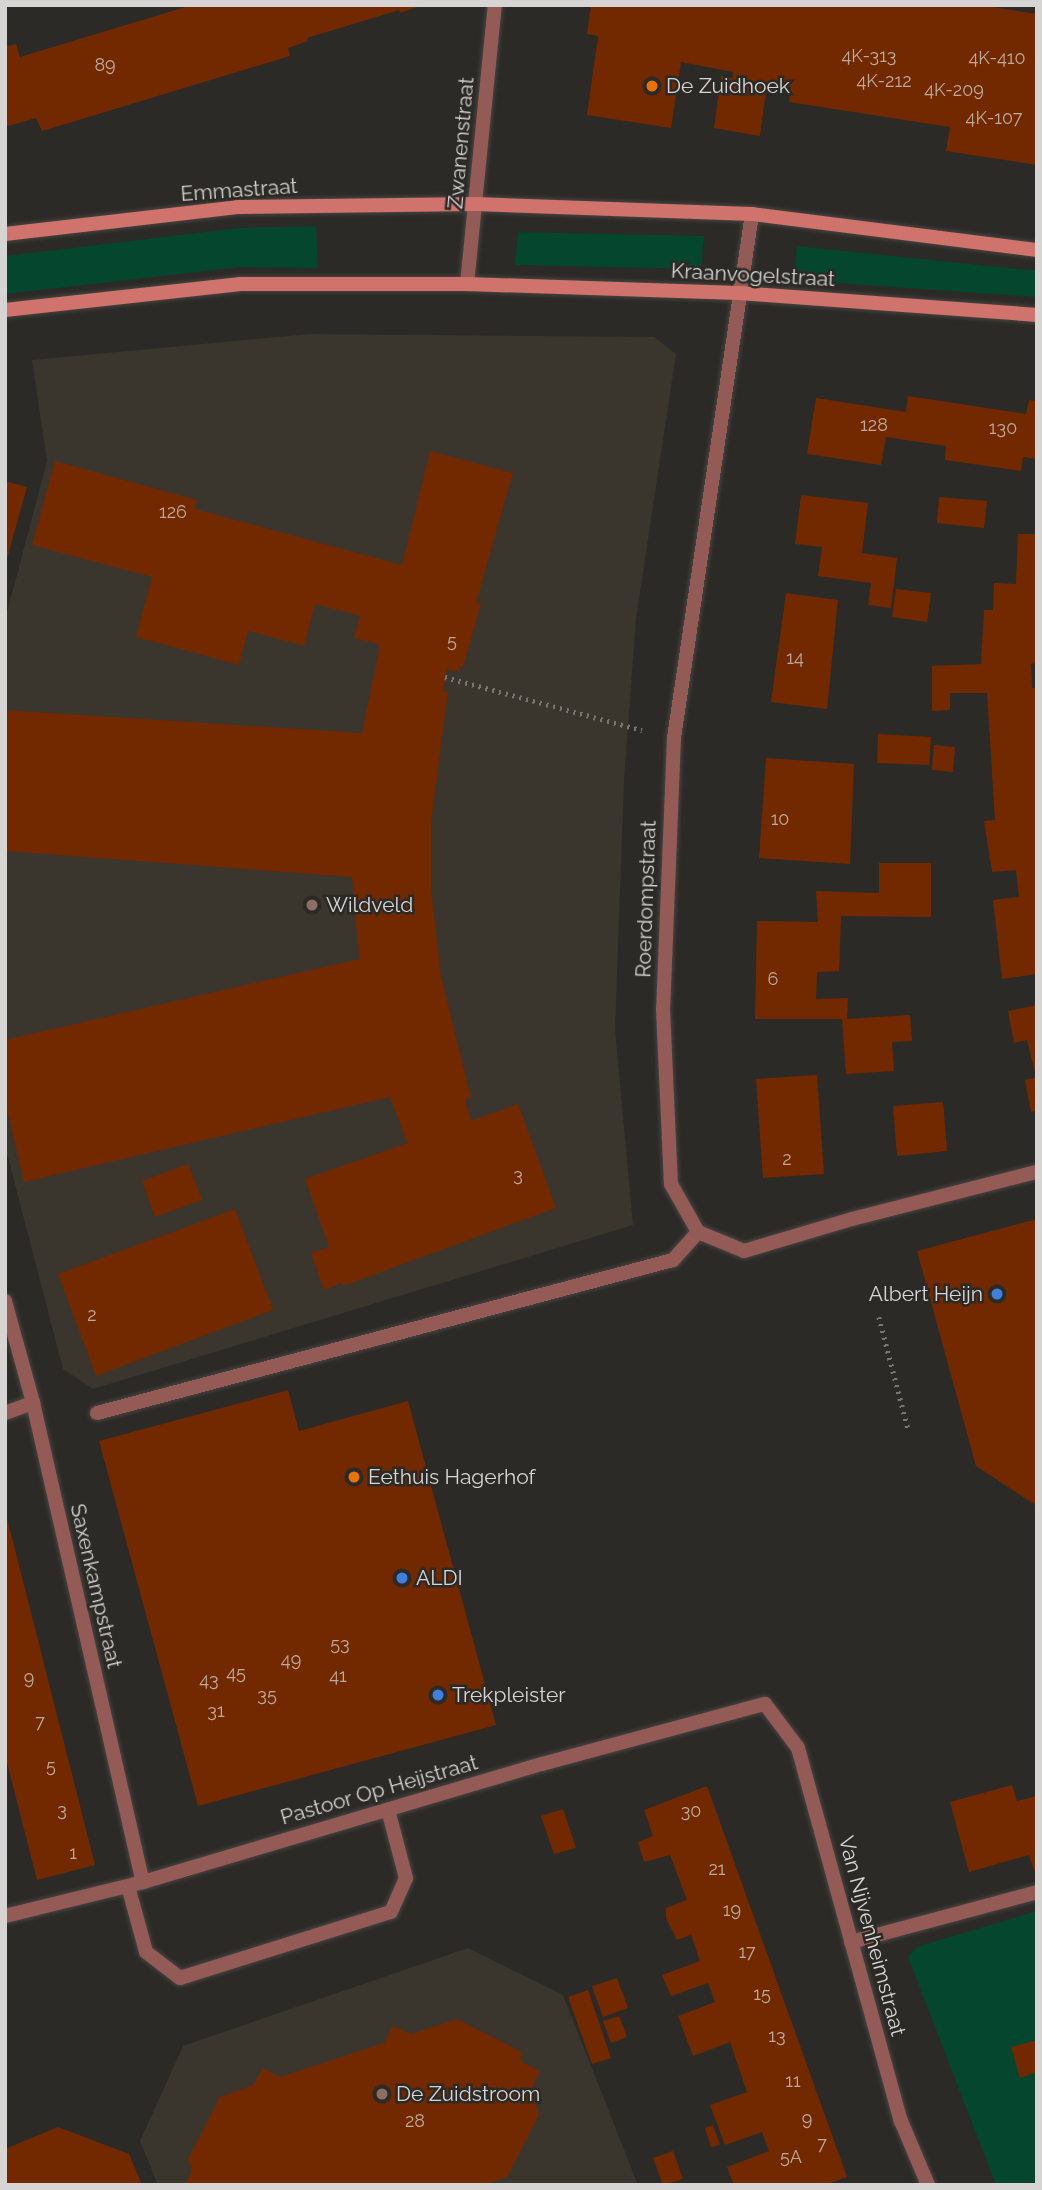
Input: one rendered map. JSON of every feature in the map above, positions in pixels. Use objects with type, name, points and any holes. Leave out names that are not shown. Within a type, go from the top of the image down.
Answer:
[{"type":"street","name":"Zwanenstraat","points":[[467,284],[495,5]]},
{"type":"street","points":[[476,204],[752,214],[1037,250]]},
{"type":"street","name":"Emmastraat","points":[[5,234],[237,207],[476,204]]},
{"type":"street","name":"Roerdompstraat","points":[[698,1232],[671,1184],[670,1171],[663,1009],[674,738],[752,214]]},
{"type":"street","points":[[5,310],[242,284],[467,284]]},
{"type":"street","name":"Kraanvogelstraat","points":[[467,284],[739,293],[1037,314]]},
{"type":"street","points":[[97,1413],[673,1260],[698,1232],[744,1251],[852,1219],[1037,1172]]},
{"type":"street","name":"Saxenkampstraat","points":[[5,1301],[33,1403],[135,1884],[146,1952],[180,1978],[391,1912],[406,1878],[388,1810]]},
{"type":"street","points":[[5,1413],[33,1403]]},
{"type":"street","name":"Pastoor Op Heijstraat","points":[[5,1916],[135,1884],[765,1704]]},
{"type":"street","name":"Van Nijvenheimstraat","points":[[765,1704],[798,1748],[901,2121],[928,2185]]},
{"type":"street","points":[[851,1941],[1037,1892]]},
{"type":"path","points":[[445,677],[674,738]]},
{"type":"path","points":[[879,1317],[908,1428]]},
{"type":"shaded area","name":"Wildveld","points":[[310,334],[654,337],[676,354],[636,619],[624,780],[615,1030],[633,1225],[93,1389],[63,1369],[5,1146],[5,620],[47,461],[32,360]]},
{"type":"shaded area","name":"De Zuidstroom","points":[[468,1948],[563,1995],[638,2185],[158,2185],[140,2141],[183,2046]]},
{"type":"green space","points":[[316,226],[318,268],[241,267],[5,294],[5,256],[239,228]]},
{"type":"green space","points":[[518,232],[704,236],[701,269],[515,265]]},
{"type":"green space","points":[[797,246],[1037,271],[1037,297],[794,280]]},
{"type":"green space","points":[[1037,1911],[1037,2185],[996,2185],[908,1957],[916,1947]]},
{"type":"building","points":[[192,5],[417,7],[307,38],[308,41],[288,48],[290,56],[42,131],[36,118],[5,127],[5,47],[16,44],[20,57]]},
{"type":"building","points":[[591,5],[980,5],[1037,14],[1037,165],[946,151],[950,127],[789,102],[791,87],[767,83],[760,136],[714,128],[721,76],[733,78],[733,72],[681,62],[671,128],[587,115],[598,36],[587,34]]},
{"type":"building","points":[[908,396],[1026,414],[1029,400],[1037,401],[1037,459],[1023,457],[1021,471],[945,460],[946,446],[886,437],[881,465],[807,454],[816,398],[906,412]]},
{"type":"building","points":[[430,451],[513,473],[476,603],[481,604],[463,667],[459,666],[460,672],[447,669],[443,691],[448,692],[431,823],[431,888],[441,976],[471,1098],[465,1099],[471,1121],[518,1104],[556,1208],[343,1286],[342,1283],[324,1290],[311,1253],[329,1247],[305,1179],[407,1143],[390,1097],[24,1182],[5,1101],[5,1040],[359,959],[352,877],[5,851],[5,710],[362,733],[379,650],[378,644],[354,638],[360,616],[315,604],[304,646],[248,631],[239,665],[136,637],[152,577],[32,545],[55,461],[197,500],[195,509],[402,565]]},
{"type":"building","points":[[5,481],[27,487],[6,562],[5,562]]},
{"type":"building","points":[[801,495],[868,503],[862,553],[897,558],[891,608],[868,605],[871,583],[818,576],[822,547],[795,544]]},
{"type":"building","points":[[939,497],[987,501],[984,528],[937,523]]},
{"type":"building","points":[[1018,534],[1037,534],[1037,663],[1031,664],[1032,688],[1037,688],[1037,974],[1002,979],[993,900],[1019,897],[1016,870],[992,872],[984,821],[995,820],[987,693],[950,693],[950,710],[932,711],[932,666],[981,664],[984,610],[993,610],[994,583],[1016,584]]},
{"type":"building","points":[[896,589],[931,593],[927,622],[892,617]]},
{"type":"building","points":[[786,593],[838,600],[827,709],[771,702]]},
{"type":"building","points":[[878,734],[931,737],[929,765],[877,763]]},
{"type":"building","points":[[934,745],[955,747],[953,772],[932,770]]},
{"type":"building","points":[[766,758],[854,764],[850,864],[759,858]]},
{"type":"building","points":[[879,863],[931,863],[931,917],[841,916],[839,971],[817,972],[816,999],[848,998],[847,1019],[910,1015],[912,1041],[892,1042],[894,1071],[846,1074],[842,1019],[755,1019],[757,921],[818,922],[816,891],[879,893]]},
{"type":"building","points":[[1037,1005],[1036,1077],[1027,1040],[1014,1043],[1008,1011]]},
{"type":"building","points":[[817,1075],[824,1174],[763,1178],[756,1079]]},
{"type":"building","points":[[1037,1077],[1037,1110],[1031,1112],[1025,1080]]},
{"type":"building","points":[[943,1102],[947,1151],[897,1156],[893,1106]]},
{"type":"building","points":[[188,1164],[202,1200],[155,1217],[142,1181]]},
{"type":"building","points":[[235,1209],[273,1310],[96,1376],[58,1274]]},
{"type":"building","points":[[1037,1219],[1037,1506],[976,1466],[917,1251]]},
{"type":"building","points":[[288,1390],[299,1431],[408,1401],[496,1725],[198,1806],[99,1441]]},
{"type":"building","points":[[6,1514],[95,1865],[37,1880],[5,1755]]},
{"type":"building","points":[[1012,1785],[1017,1801],[1037,1796],[1037,1879],[1029,1855],[969,1872],[950,1802]]},
{"type":"building","points":[[707,1786],[847,2177],[825,2185],[734,2185],[727,2167],[769,2151],[762,2132],[725,2145],[710,2105],[747,2092],[730,2042],[693,2056],[678,2016],[715,2002],[708,1983],[671,1996],[662,1975],[700,1961],[691,1935],[677,1940],[666,1918],[666,1908],[687,1900],[670,1855],[644,1862],[638,1842],[653,1836],[644,1810]]},
{"type":"building","points":[[563,1809],[576,1848],[554,1854],[541,1816]]},
{"type":"building","points":[[617,1978],[628,2008],[603,2017],[592,1986]]},
{"type":"building","points":[[588,1990],[611,2058],[592,2064],[568,1997]]},
{"type":"building","points":[[619,2016],[627,2037],[611,2043],[603,2021]]},
{"type":"building","points":[[457,2019],[520,2051],[523,2063],[540,2071],[531,2090],[539,2115],[507,2177],[483,2185],[185,2185],[192,2171],[188,2159],[220,2097],[253,2085],[263,2068],[280,2077],[384,2043],[393,2026],[411,2034]]},
{"type":"building","points":[[1037,2040],[1037,2072],[1020,2078],[1011,2047]]},
{"type":"building","points":[[713,2125],[720,2145],[711,2147],[705,2128]]},
{"type":"building","points":[[58,2127],[129,2154],[142,2185],[5,2185],[5,2149]]},
{"type":"building","points":[[673,2151],[683,2179],[663,2185],[653,2158]]},
{"type":"place","name":"De Zuidhoek","points":[[652,86]]},
{"type":"place","name":"Wildveld","points":[[312,905]]},
{"type":"place","name":"Albert Heijn","points":[[997,1294]]},
{"type":"place","name":"Eethuis Hagerhof","points":[[354,1477]]},
{"type":"place","name":"ALDI","points":[[402,1578]]},
{"type":"place","name":"Trekpleister","points":[[438,1695]]},
{"type":"place","name":"De Zuidstroom","points":[[382,2094]]}]
